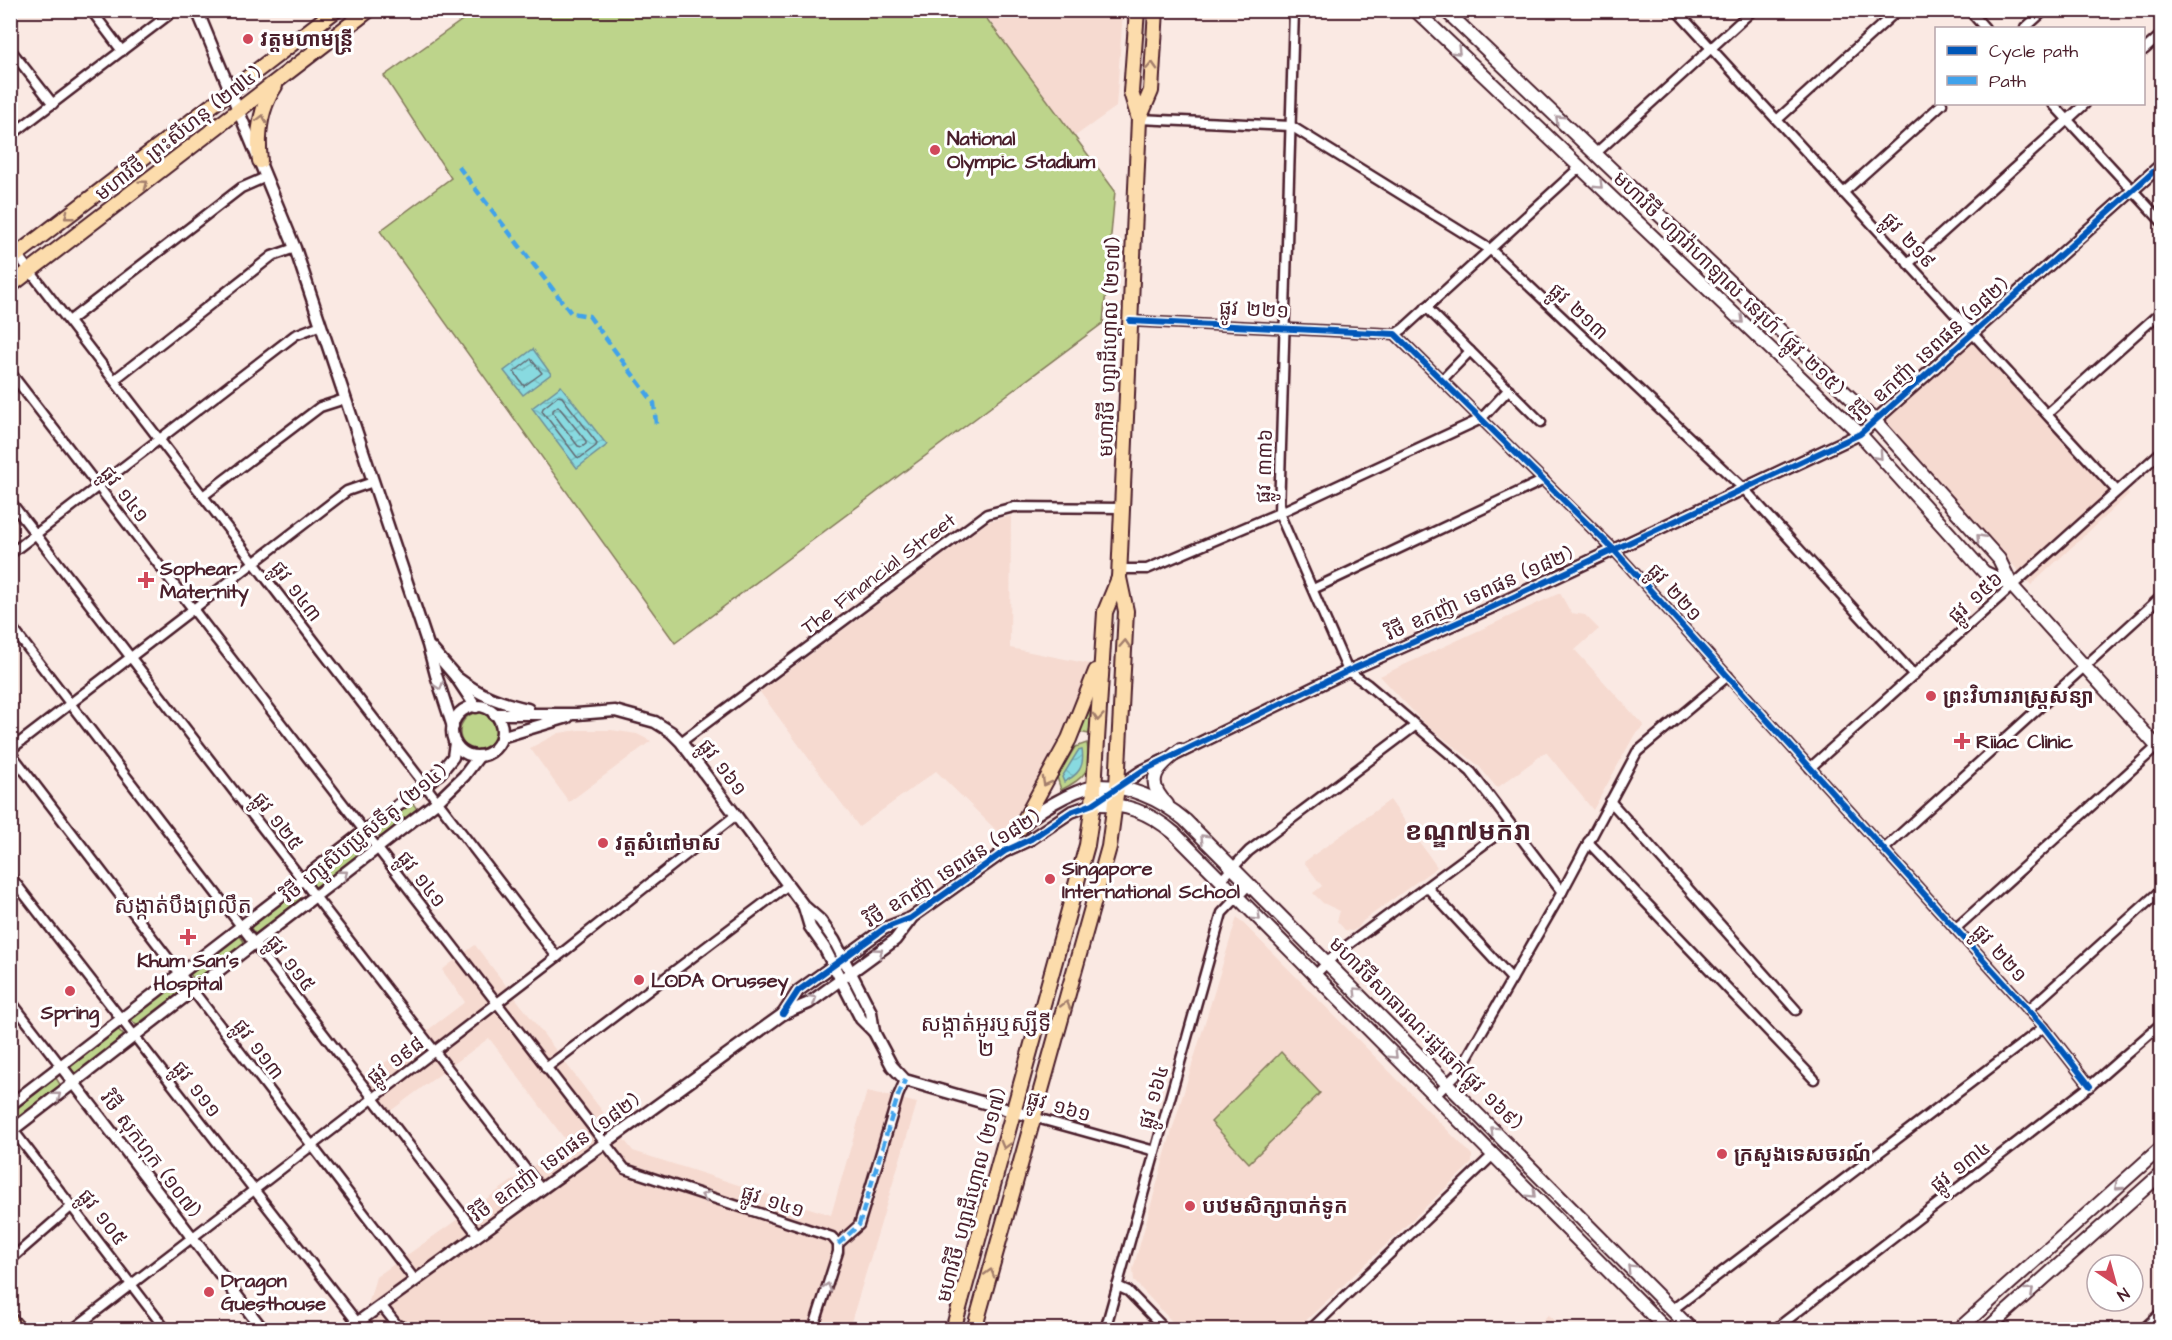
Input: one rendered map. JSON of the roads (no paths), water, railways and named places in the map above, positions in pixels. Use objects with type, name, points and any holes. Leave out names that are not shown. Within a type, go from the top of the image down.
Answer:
[{"type":"main road","name":"មហាវិថី ព្រះសីហនុ (២៧៤)","points":[[13,253],[336,10]]},
{"type":"main road","name":"មហាវិថី ព្រះសីហនុ (២៧៤)","points":[[10,286],[369,10]]},
{"type":"main road","name":"មហាវិថី ហ្សាដឹហ្គោល (២១៧)","points":[[974,1329],[1088,928],[1109,848],[1115,804],[1126,611],[1119,573],[1139,118],[1131,92],[1137,10]]},
{"type":"main road","name":"មហាវិថី ហ្សាដឹហ្គោល (២១៧)","points":[[1139,118],[1151,91],[1156,10]]},
{"type":"main road","name":"មហាវិថី ហ្សាវ៉ាហាឡាល នេរុហ៍ (ផ្លូវ ២១៥)","points":[[1415,10],[1860,434],[1984,572],[2012,586]]},
{"type":"main road","name":"មហាវិថី ហ្សាវ៉ាហាឡាល នេរុហ៍ (ផ្លូវ ២១៥)","points":[[1445,10],[1876,422],[1999,558],[2012,586],[2160,747]]},
{"type":"main road","points":[[260,161],[257,139],[268,97],[279,80]]},
{"type":"main road","name":"មហាវិថី ហ្សាដឹហ្គោល (២១៧)","points":[[954,1329],[1087,845],[1093,804],[1105,612],[1119,573]]},
{"type":"main road","points":[[1020,828],[1070,739],[1102,652]]},
{"type":"main road","points":[[1174,811],[1158,794],[1154,778],[1163,763],[1180,750]]},
{"type":"main road","name":"មហាវិថីសាធារណៈរដ្ឋឆេក(ផ្លូវ ១៦៩)","points":[[1094,786],[1117,787],[1147,795],[1174,811],[1233,867],[1692,1329]]},
{"type":"main road","name":"មហាវិថីសាធារណៈរដ្ឋឆេក(ផ្លូវ ១៦៩)","points":[[1093,804],[1115,804],[1140,810],[1164,825],[1667,1329]]},
{"type":"main road","points":[[1066,923],[1088,928]]},
{"type":"main road","points":[[1958,1329],[2162,1147]]},
{"type":"main road","points":[[1986,1329],[2162,1171],[2150,1157]]},
{"type":"main road","points":[[10,1320],[20,1329]]},
{"type":"street","points":[[91,10],[122,51]]},
{"type":"street","points":[[10,136],[175,10]]},
{"type":"street","points":[[10,1105],[425,785],[448,766],[453,757],[455,743],[453,727],[428,645],[295,248],[197,10]]},
{"type":"street","name":"ផ្លូវ ៣៣៦","points":[[1294,10],[1279,513],[1348,670],[1471,772],[1562,892]]},
{"type":"street","points":[[1595,154],[1753,10]]},
{"type":"street","points":[[1777,120],[1898,10]]},
{"type":"street","points":[[1969,10],[1984,27]]},
{"type":"street","points":[[2026,27],[2045,10]]},
{"type":"street","name":"ផ្លូវ ២១៩","points":[[1677,11],[2117,491]]},
{"type":"street","points":[[2145,49],[2162,34]]},
{"type":"street","points":[[10,49],[53,104]]},
{"type":"street","points":[[1843,193],[1941,105]]},
{"type":"street","points":[[2054,105],[2162,222]]},
{"type":"street","points":[[1908,264],[2084,105]]},
{"type":"street","name":"ផ្លូវ ២១៣","points":[[1139,118],[1291,126],[1491,250],[1744,489],[1914,675]]},
{"type":"street","name":"វិថី ឧកញ៉ា ទេពផន (១៨២)","points":[[783,1014],[798,991],[885,928],[911,918],[1005,851],[1031,839],[1077,809],[1093,804],[1142,771],[1180,750],[1348,670],[1488,609],[1860,434],[2162,164]]},
{"type":"street","points":[[1395,334],[1491,250],[1580,167]]},
{"type":"street","points":[[69,321],[241,188],[266,177]]},
{"type":"street","points":[[114,380],[272,255],[295,248]]},
{"type":"street","name":"ផ្លូវ ១៤៣","points":[[13,253],[30,270],[557,957]]},
{"type":"street","points":[[1426,307],[1541,422]]},
{"type":"street","points":[[2047,414],[2162,311]]},
{"type":"street","name":"ផ្លូវ ២២១","points":[[1130,321],[1395,334],[1614,550],[2044,1027],[2090,1086]]},
{"type":"street","points":[[10,554],[295,335],[321,325]]},
{"type":"street","points":[[1442,380],[1470,351]]},
{"type":"street","name":"ផ្លូវ ១៤១","points":[[10,372],[625,1169],[832,1237],[838,1244]]},
{"type":"street","points":[[1119,573],[1147,569],[1279,513],[1481,419],[1509,389]]},
{"type":"street","points":[[203,496],[320,407],[345,399]]},
{"type":"street","name":"ផ្លូវ ១៥៦","points":[[1810,768],[2162,451]]},
{"type":"street","points":[[1313,589],[1544,480]]},
{"type":"street","points":[[10,751],[347,491],[373,482]]},
{"type":"street","name":"ផ្លូវ ១២៥","points":[[10,501],[541,1189]]},
{"type":"street","name":"The Financial Street","points":[[681,742],[987,514],[1014,507],[1122,508]]},
{"type":"street","points":[[1884,849],[2162,596]]},
{"type":"street","name":"ផ្លូវ ១១៥","points":[[10,626],[478,1235]]},
{"type":"street","points":[[428,645],[456,677],[476,707]]},
{"type":"street","points":[[1435,1096],[1458,1073],[1562,892],[1636,752],[1728,676]]},
{"type":"street","points":[[456,677],[476,692],[501,702],[552,714]]},
{"type":"street","points":[[453,727],[461,712],[476,707],[489,710],[501,725],[501,737],[496,748],[491,752],[479,756],[467,754],[455,743]]},
{"type":"street","name":"ផ្លូវ ១៦១","points":[[494,714],[577,714],[615,711],[655,722],[681,742],[803,905],[820,920],[834,940],[871,1012],[874,1032]]},
{"type":"street","name":"ផ្លូវ ១៦១","points":[[501,737],[577,714]]},
{"type":"street","points":[[1221,880],[1249,851],[1415,726]]},
{"type":"street","points":[[1955,929],[2160,747]]},
{"type":"street","name":"ផ្លូវ ១១៣","points":[[10,751],[415,1280]]},
{"type":"street","name":"វិថី ហ្សូសិបប្រូសទីតូ (២១៤)","points":[[11,1130],[438,801],[464,776],[479,756]]},
{"type":"street","name":"វិថី ឧកញ៉ា ទេពផន (១៨២)","points":[[1005,851],[1020,828],[1062,798],[1094,786]]},
{"type":"street","points":[[1610,801],[1796,1010]]},
{"type":"street","name":"ផ្លូវ ១៩៨","points":[[72,1329],[557,957],[736,815]]},
{"type":"street","points":[[1315,975],[1337,953],[1510,825]]},
{"type":"street","points":[[1588,842],[1814,1079]]},
{"type":"street","name":"ផ្លូវ ១១១","points":[[10,876],[357,1323]]},
{"type":"street","name":"ផ្លូវ ១៦៤","points":[[1105,1329],[1222,913],[1250,884]]},
{"type":"street","points":[[546,1068],[788,885]]},
{"type":"street","points":[[1427,887],[1512,979]]},
{"type":"street","points":[[2028,1010],[2162,889]]},
{"type":"street","name":"ផ្លូវ ១៦១","points":[[803,905],[810,927],[834,966],[861,1019],[874,1032],[892,1066],[905,1080],[1155,1151]]},
{"type":"street","name":"វិថី ឧកញ៉ា ទេពផន (១៨២)","points":[[347,1329],[783,1014],[809,1003],[851,973],[895,940],[911,918]]},
{"type":"street","name":"វិថី សុកហុក (១០៧)","points":[[10,1000],[263,1329]]},
{"type":"street","name":"ផ្លូវ ១៣៤","points":[[1774,1329],[2090,1086],[2162,1023]]},
{"type":"street","points":[[1672,1310],[2044,1027]]},
{"type":"street","points":[[813,1329],[838,1252],[838,1244],[859,1225],[898,1096],[905,1080]]},
{"type":"street","name":"ផ្លូវ ១០៥","points":[[11,1130],[166,1329]]},
{"type":"street","points":[[1316,1328],[1493,1155]]},
{"type":"street","points":[[10,1260],[72,1206]]},
{"type":"street","points":[[1117,1287],[1128,1291],[1166,1329]]},
{"type":"street","points":[[381,1305],[397,1325],[413,1329]]},
{"type":"street","points":[[2142,1329],[2162,1312]]},
{"type":"water","points":[[533,349],[551,374],[523,395],[504,371]]},
{"type":"water","points":[[561,386],[607,445],[577,468],[532,408]]},
{"type":"water","points":[[1082,750],[1079,770],[1064,782],[1062,777],[1078,751]]},
{"type":"place","name":"វត្តមហាមន្រ្តី","points":[[248,39]]},
{"type":"place","name":"National Olympic Stadium","points":[[935,150]]},
{"type":"place","name":"Sophear Maternity","points":[[146,580]]},
{"type":"place","name":"ព្រះវិហាររាស្ត្រសន្យា","points":[[1931,696]]},
{"type":"place","name":"Riiac Clinic","points":[[1962,741]]},
{"type":"place","name":"វត្តសំពៅមាស","points":[[603,843]]},
{"type":"place","name":"Singapore International School","points":[[1050,879]]},
{"type":"place","name":"Khum San's Hospital","points":[[188,937]]},
{"type":"place","name":"LODA Orussey","points":[[639,980]]},
{"type":"place","name":"Spring","points":[[70,991]]},
{"type":"place","name":"ក្រសួងទេសចរណ៍","points":[[1722,1154]]},
{"type":"place","name":"បឋមសិក្សាបាក់ទូក","points":[[1190,1206]]},
{"type":"place","name":"Dragon Guesthouse","points":[[209,1292]]},
{"type":"district","name":"ខណ្ឌ៧មករា","points":[[1468,831]]},
{"type":"district","name":"សង្កាត់បឹងព្រលឹត","points":[[183,905]]},
{"type":"district","name":"សង្កាត់អូរឬស្សីទី ២","points":[[986,1036]]}]
